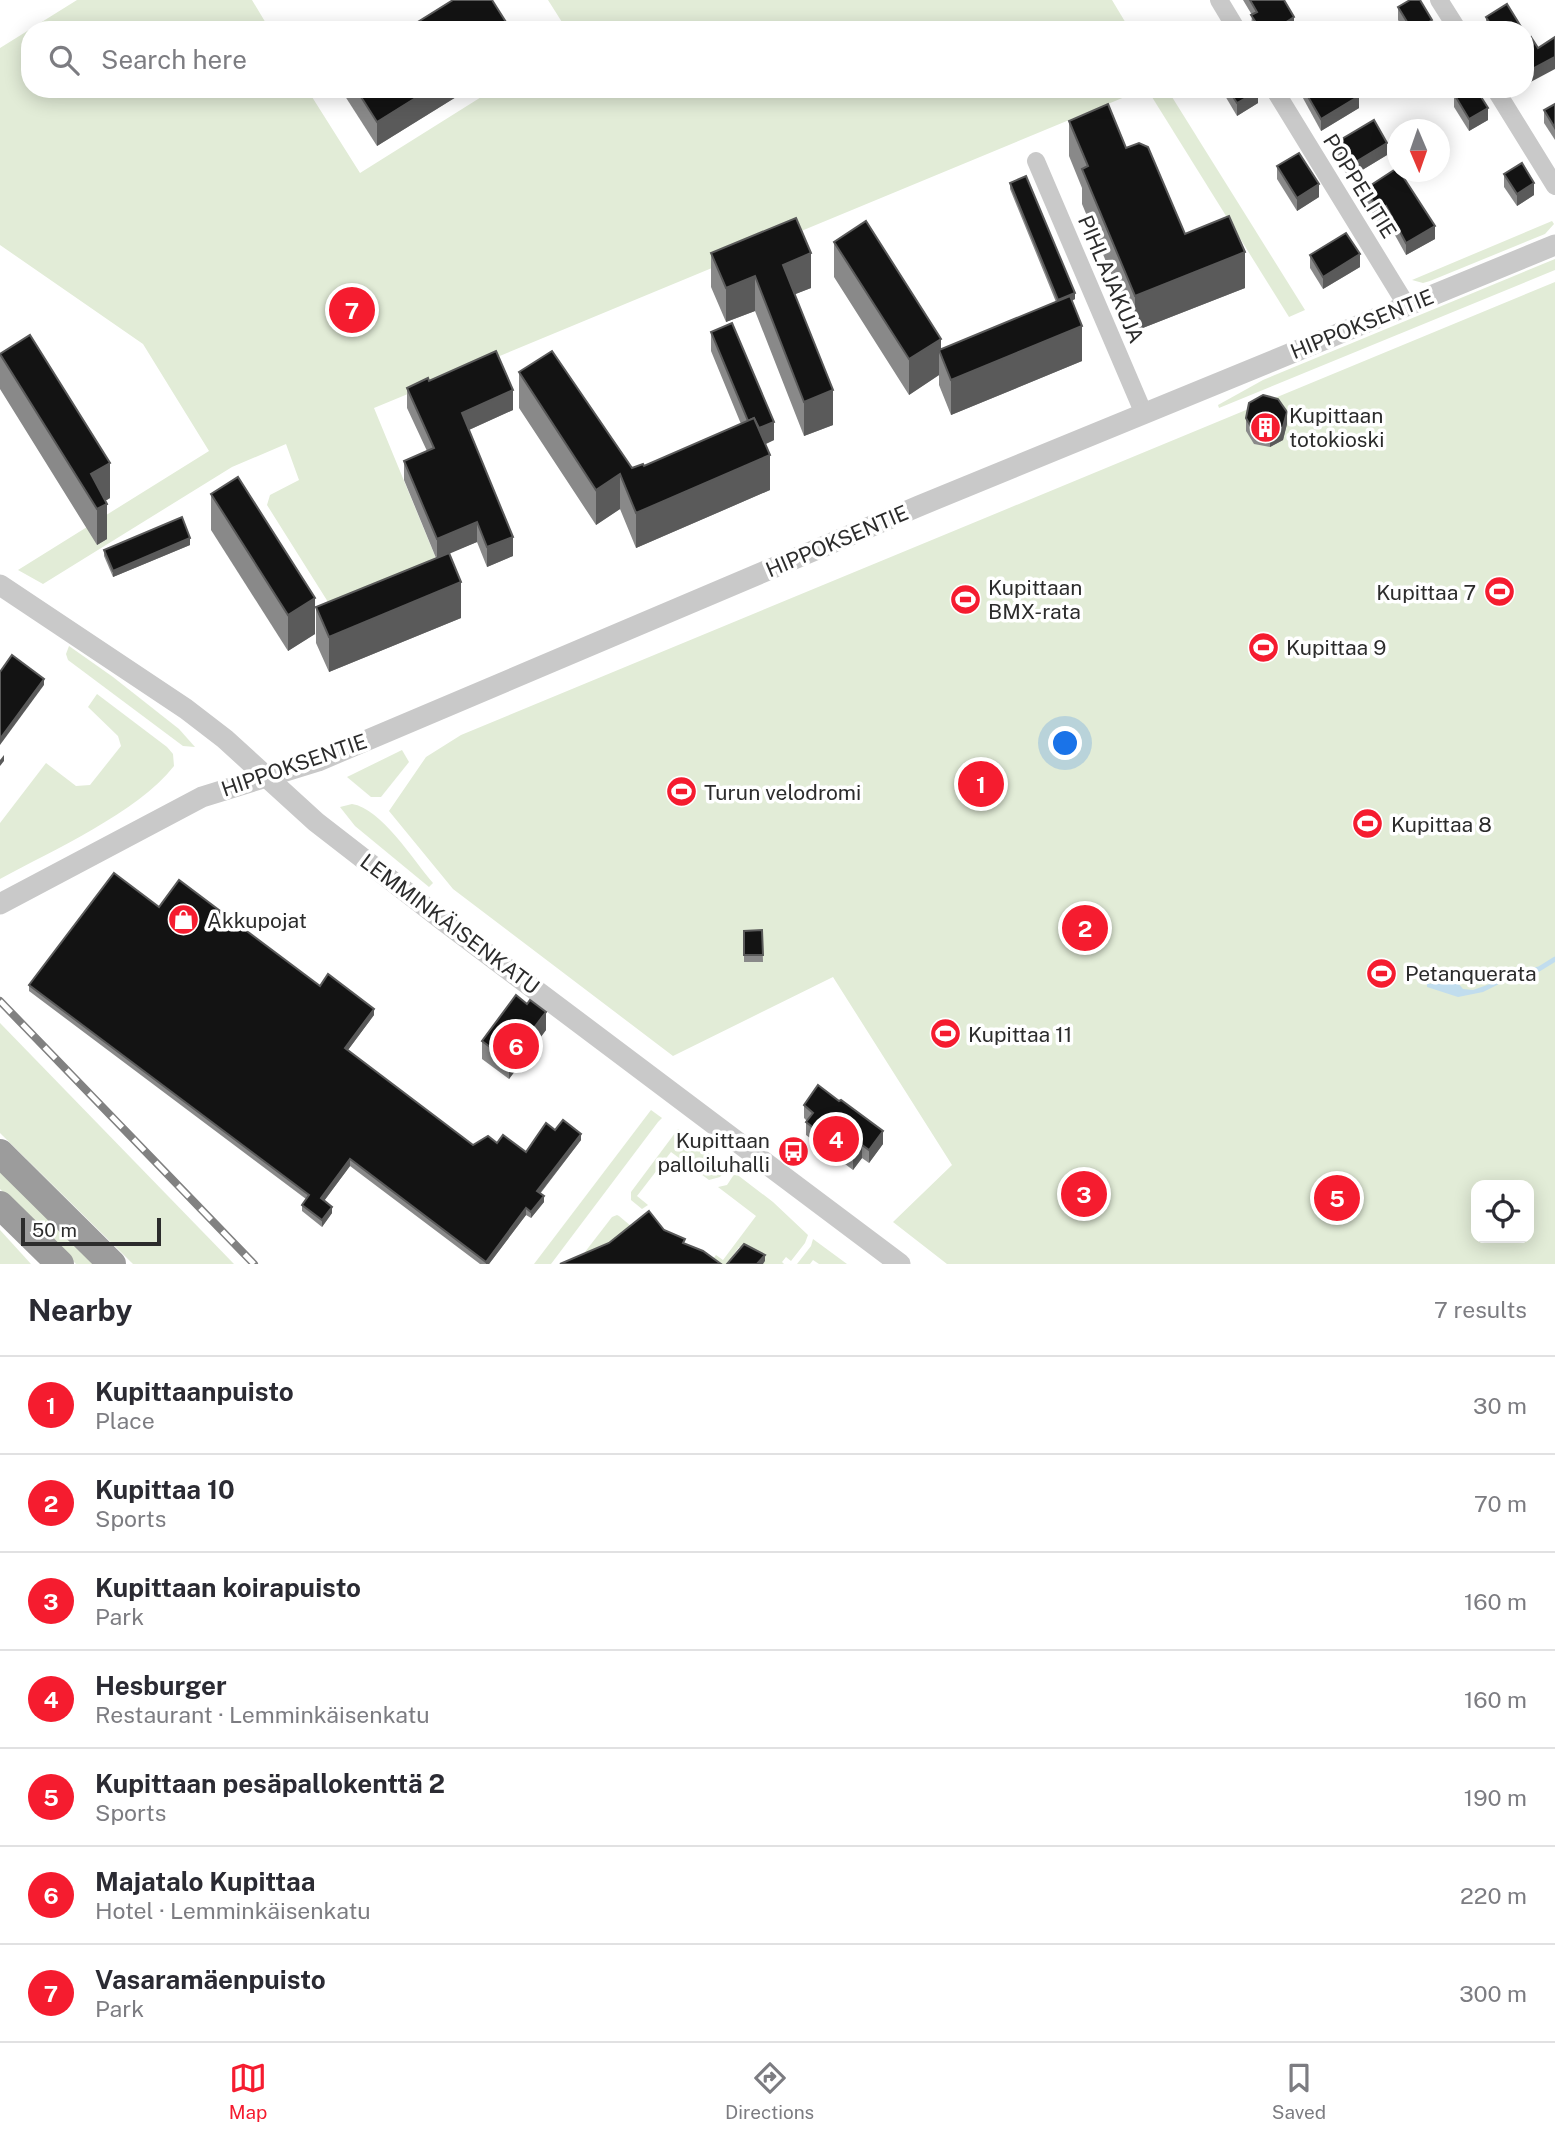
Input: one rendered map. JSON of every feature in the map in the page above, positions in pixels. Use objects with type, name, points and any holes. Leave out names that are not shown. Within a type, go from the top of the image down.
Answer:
[{"type":"highway","points":[[0,1153],[113,1264]]},
{"type":"highway","points":[[0,1205],[60,1264]]},
{"type":"street","points":[[1219,0],[1232,21]]},
{"type":"street","points":[[1439,0],[1452,21]]},
{"type":"street","name":"POPPELITIE","points":[[1280,98],[1407,306]]},
{"type":"street","points":[[1501,98],[1555,186]]},
{"type":"street","name":"PIHLAJAKUJA","points":[[1036,161],[1144,414]]},
{"type":"street","name":"HIPPOKSENTIE","points":[[0,904],[202,797],[318,761],[615,634],[1555,244]]},
{"type":"street","name":"LEMMINKÄISENKATU","points":[[0,585],[163,692],[225,739],[316,822],[900,1264]]},
{"type":"green space","points":[[77,0],[252,0],[265,21],[43,21]]},
{"type":"green space","points":[[548,0],[1112,0],[1125,21],[561,21]]},
{"type":"green space","points":[[21,35],[21,98],[313,98],[360,173],[480,98],[1122,98],[374,408],[442,573],[336,608],[328,602],[267,505],[270,495],[299,480],[286,444],[232,467],[43,584],[18,570],[209,451],[143,344],[0,245],[0,48]]},
{"type":"green space","points":[[1153,98],[1173,98],[1305,310],[1289,317]]},
{"type":"green space","points":[[1552,221],[1554,224],[1545,234],[1430,281],[1423,283],[1412,280]]},
{"type":"green space","points":[[1555,259],[1555,270],[1219,408],[1218,405],[1263,380]]},
{"type":"green space","points":[[1555,282],[1555,1264],[947,1264],[893,1222],[952,1165],[833,977],[673,1056],[453,889],[389,811],[426,757],[461,735]]},
{"type":"green space","points":[[69,646],[179,729],[195,747],[183,746],[68,660],[66,654]]},
{"type":"green space","points":[[97,694],[167,747],[173,754],[174,766],[158,783],[117,815],[0,879],[0,823],[46,763],[76,786],[90,785],[121,746],[118,736],[88,707]]},
{"type":"green space","points":[[402,750],[409,762],[381,797],[371,797],[347,777]]},
{"type":"green space","points":[[352,804],[374,815],[385,825],[433,883],[429,887],[355,826],[340,807]]},
{"type":"green space","points":[[0,1023],[234,1264],[133,1264],[0,1133]]},
{"type":"green space","points":[[651,1110],[662,1118],[551,1264],[534,1264]]},
{"type":"green space","points":[[678,1129],[728,1168],[720,1177],[709,1180],[671,1152],[637,1196],[648,1205],[642,1209],[631,1200],[631,1192]]},
{"type":"green space","points":[[0,1170],[96,1264],[76,1264],[0,1189]]},
{"type":"green space","points":[[735,1173],[773,1202],[808,1235],[791,1261],[786,1257],[782,1262],[784,1264],[763,1264],[764,1261],[739,1247],[727,1264],[709,1264],[716,1255],[723,1260],[756,1216],[718,1187],[727,1185]]},
{"type":"green space","points":[[617,1215],[669,1258],[587,1256],[585,1252],[612,1217]]},
{"type":"green space","points":[[0,1230],[31,1264],[0,1264]]},
{"type":"green space","points":[[813,1239],[847,1264],[819,1264],[813,1260],[810,1264],[797,1264]]},
{"type":"water","points":[[1521,973],[1483,992],[1458,997],[1427,987],[1427,984],[1457,982],[1463,989],[1473,990]]},
{"type":"building","points":[[453,0],[492,0],[505,21],[419,21]]},
{"type":"building","points":[[1250,0],[1284,0],[1294,17],[1288,21],[1255,21],[1251,15],[1257,12]]},
{"type":"building","points":[[1410,0],[1420,0],[1432,20],[1407,21],[1398,7]]},
{"type":"building","points":[[1507,4],[1517,21],[1488,21],[1486,17]]},
{"type":"building","points":[[1555,37],[1555,57],[1534,68],[1534,42],[1538,48]]},
{"type":"building","points":[[362,98],[416,98],[377,122]]},
{"type":"building","points":[[1309,98],[1356,98],[1321,119]]},
{"type":"building","points":[[1456,98],[1482,98],[1488,108],[1469,119]]},
{"type":"building","points":[[1108,104],[1126,148],[1139,143],[1148,147],[1185,234],[1229,216],[1245,252],[1135,296],[1082,169],[1088,166],[1069,121]]},
{"type":"building","points":[[1555,104],[1555,128],[1544,110]]},
{"type":"building","points":[[1374,120],[1387,143],[1349,166],[1335,143]]},
{"type":"building","points":[[1299,153],[1319,184],[1297,198],[1277,166]]},
{"type":"building","points":[[1522,163],[1534,183],[1517,194],[1504,174]]},
{"type":"building","points":[[1387,175],[1387,182],[1406,182],[1435,226],[1406,243],[1386,206],[1379,211],[1365,189]]},
{"type":"building","points":[[1026,176],[1075,293],[1058,300],[1010,183]]},
{"type":"building","points":[[796,218],[811,253],[783,265],[833,390],[804,402],[755,276],[726,288],[711,253]]},
{"type":"building","points":[[866,221],[941,339],[909,359],[834,242]]},
{"type":"building","points":[[1346,233],[1360,254],[1323,277],[1310,255]]},
{"type":"building","points":[[1070,296],[1082,326],[951,380],[939,350]]},
{"type":"building","points":[[732,323],[774,422],[759,428],[754,418],[748,421],[711,332]]},
{"type":"building","points":[[30,335],[110,463],[91,474],[107,504],[97,509],[0,354]]},
{"type":"building","points":[[496,351],[513,390],[462,413],[513,537],[487,547],[477,522],[437,539],[404,461],[434,448],[407,388]]},
{"type":"building","points":[[552,351],[632,468],[643,464],[644,466],[754,418],[770,455],[636,513],[620,474],[596,490],[519,372]]},
{"type":"building","name":"Kupittaan totokioski","points":[[1263,395],[1278,399],[1287,412],[1283,427],[1270,435],[1254,432],[1246,418],[1249,403]]},
{"type":"building","points":[[238,477],[315,598],[288,615],[211,494]]},
{"type":"building","points":[[182,517],[190,538],[113,571],[104,550]]},
{"type":"building","points":[[449,553],[461,582],[329,637],[316,607]]},
{"type":"building","points":[[12,655],[44,679],[0,739],[0,672]]},
{"type":"building","points":[[114,873],[159,907],[179,880],[320,986],[328,974],[374,1009],[345,1048],[473,1145],[488,1136],[497,1143],[503,1135],[526,1152],[546,1123],[555,1130],[563,1120],[581,1134],[537,1191],[544,1196],[531,1212],[526,1208],[486,1262],[350,1159],[321,1198],[332,1207],[322,1220],[302,1205],[309,1195],[29,985]]},
{"type":"building","points":[[762,930],[763,955],[744,955],[744,931]]},
{"type":"building","points":[[516,995],[527,1004],[530,1000],[546,1012],[509,1061],[482,1041]]},
{"type":"building","points":[[818,1085],[883,1131],[869,1150],[862,1145],[853,1158],[806,1122],[813,1113],[804,1105]]},
{"type":"building","points":[[649,1211],[664,1230],[685,1239],[683,1243],[703,1251],[721,1264],[560,1264],[609,1243]]},
{"type":"building","points":[[744,1244],[765,1255],[757,1264],[727,1264]]},
{"type":"waterway","points":[[1521,973],[1539,969],[1555,959]]},
{"type":"railway","points":[[0,1001],[254,1264]]},
{"type":"place","name":"Vasaramäenpuisto","points":[[352,310]]},
{"type":"place","name":"Kupittaan totokioski","points":[[1266,427]]},
{"type":"place","name":"Kupittaa 7","points":[[1499,592]]},
{"type":"place","name":"Kupittaan BMX-rata","points":[[965,599]]},
{"type":"place","name":"Kupittaa 9","points":[[1263,647]]},
{"type":"place","name":"Kupittaanpuisto","points":[[981,784]]},
{"type":"place","name":"Turun velodromi","points":[[681,792]]},
{"type":"place","name":"Kupittaa 8","points":[[1368,824]]},
{"type":"place","name":"Akkupojat","points":[[184,920]]},
{"type":"place","name":"Kupittaa 10","points":[[1085,928]]},
{"type":"place","name":"Petanquerata","points":[[1382,973]]},
{"type":"place","name":"Kupittaa 11","points":[[945,1034]]},
{"type":"place","name":"Majatalo Kupittaa","points":[[516,1046]]},
{"type":"place","name":"Hesburger","points":[[836,1139]]},
{"type":"place","name":"Kupittaan palloiluhalli","points":[[793,1152]]},
{"type":"place","name":"Kupittaan koirapuisto","points":[[1084,1194]]},
{"type":"place","name":"Kupittaan pesäpallokenttä 2","points":[[1337,1198]]}]
